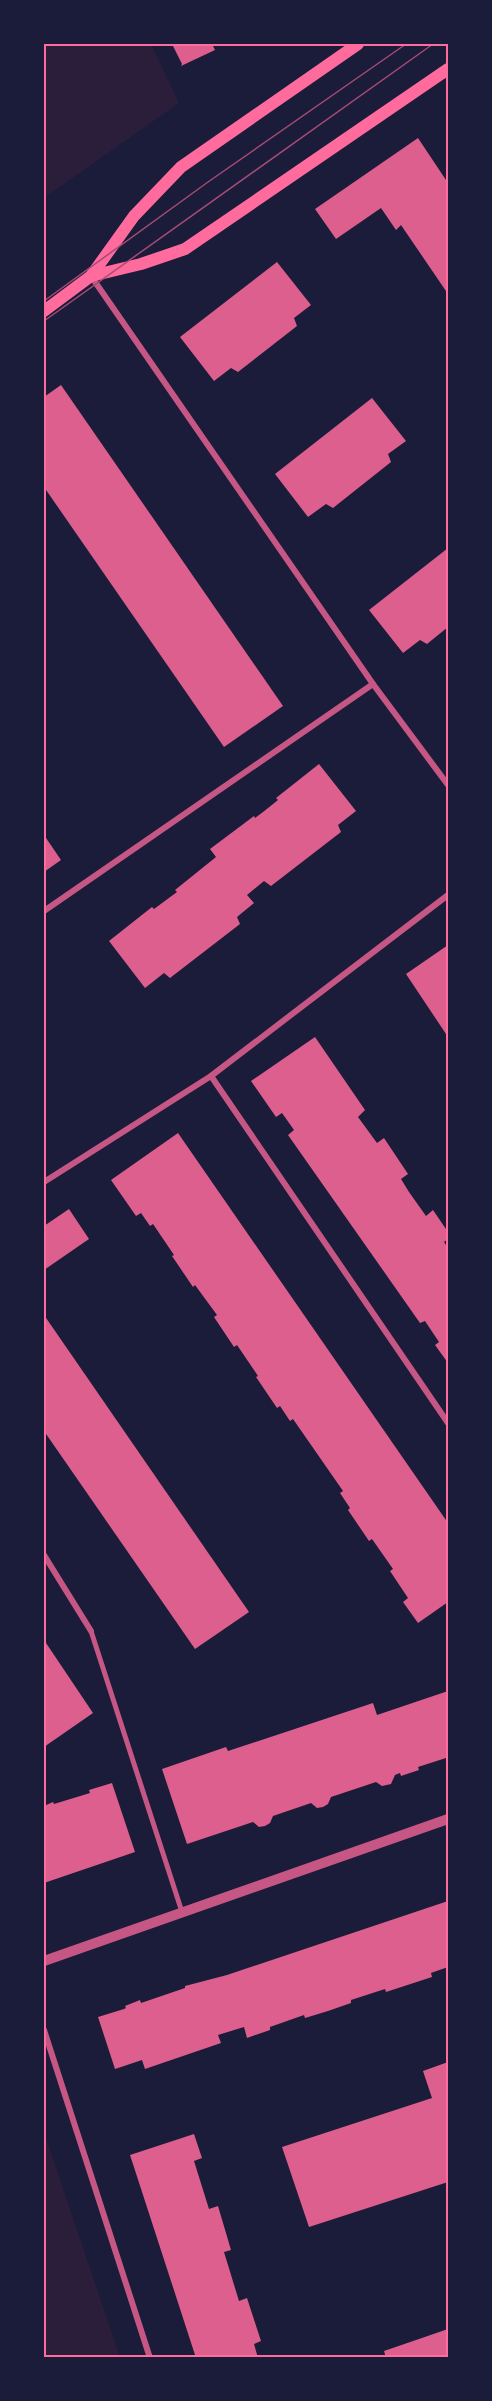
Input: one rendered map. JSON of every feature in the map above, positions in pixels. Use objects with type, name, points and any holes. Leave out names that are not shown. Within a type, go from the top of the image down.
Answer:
[{"type":"main road","points":[[44,311],[91,276],[134,216],[181,167],[358,44]]},
{"type":"main road","points":[[91,276],[141,264],[184,249],[448,69]]},
{"type":"street","points":[[91,276],[373,684],[448,785]]},
{"type":"street","points":[[44,911],[373,684]]},
{"type":"street","points":[[44,1182],[211,1076],[448,895]]},
{"type":"street","points":[[211,1076],[448,1423]]},
{"type":"street","points":[[44,1555],[92,1631],[182,1913]]},
{"type":"street","points":[[44,1961],[448,1819]]},
{"type":"street","points":[[44,2030],[150,2358]]},
{"type":"shaded area","points":[[44,44],[151,44],[179,103],[44,198]]},
{"type":"shaded area","points":[[45,2135],[120,2357],[44,2357]]},
{"type":"building","points":[[172,44],[212,44],[215,50],[181,66]]},
{"type":"building","points":[[418,138],[448,183],[448,294],[401,225],[396,230],[381,208],[336,239],[315,209]]},
{"type":"building","points":[[277,262],[311,305],[294,318],[297,326],[238,372],[231,368],[214,381],[180,337]]},
{"type":"building","points":[[61,385],[283,706],[224,747],[44,487],[44,397]]},
{"type":"building","points":[[372,398],[406,441],[388,454],[391,462],[333,508],[326,504],[308,517],[275,474]]},
{"type":"building","points":[[448,548],[448,627],[427,644],[420,640],[403,653],[369,610]]},
{"type":"building","points":[[319,764],[356,811],[338,825],[341,832],[271,886],[264,881],[247,895],[254,903],[237,917],[240,924],[170,978],[164,973],[145,988],[109,941],[152,907],[154,909],[177,892],[175,890],[216,857],[210,849],[254,816],[255,818],[263,812],[278,800],[276,798]]},
{"type":"building","points":[[44,835],[61,860],[44,872]]},
{"type":"building","points":[[448,945],[448,1037],[406,974]]},
{"type":"building","points":[[315,1037],[365,1110],[358,1117],[377,1143],[384,1138],[408,1174],[401,1179],[409,1192],[426,1216],[433,1210],[448,1232],[448,1239],[444,1242],[448,1248],[448,1363],[435,1345],[439,1342],[425,1321],[420,1323],[288,1135],[294,1130],[282,1113],[276,1117],[251,1081]]},
{"type":"building","points":[[178,1133],[448,1523],[448,1602],[418,1623],[403,1602],[408,1598],[390,1571],[393,1569],[372,1539],[369,1541],[348,1510],[350,1508],[340,1493],[343,1491],[293,1419],[290,1421],[280,1406],[277,1408],[237,1345],[234,1347],[214,1317],[217,1315],[195,1285],[193,1287],[153,1224],[150,1226],[141,1213],[136,1216],[111,1180]]},
{"type":"building","points":[[69,1209],[89,1239],[44,1270],[44,1226]]},
{"type":"building","points":[[44,1315],[249,1612],[195,1649],[44,1431]]},
{"type":"building","points":[[44,1640],[93,1713],[44,1747]]},
{"type":"building","points":[[448,1691],[448,1765],[446,1758],[418,1767],[419,1770],[401,1776],[400,1773],[395,1775],[391,1784],[382,1786],[376,1782],[331,1797],[328,1804],[323,1807],[317,1808],[311,1803],[273,1816],[270,1823],[265,1826],[259,1827],[253,1822],[187,1844],[162,1769],[226,1747],[228,1751],[373,1703],[377,1715]]},
{"type":"building","points":[[112,1783],[135,1852],[44,1883],[44,1806],[90,1793],[89,1790]]},
{"type":"building","points":[[448,1901],[448,1967],[431,1973],[432,1977],[386,1992],[385,1989],[305,2018],[304,2015],[247,2038],[244,2027],[218,2035],[221,2043],[145,2069],[142,2060],[115,2069],[98,2017],[124,2009],[125,2006],[140,2000],[141,2003],[185,1988],[185,1986],[227,1975]]},
{"type":"building","points":[[448,2062],[448,2182],[309,2227],[282,2147],[432,2098],[423,2071]]},
{"type":"building","points":[[194,2134],[202,2158],[194,2161],[209,2209],[218,2206],[231,2250],[224,2252],[239,2301],[247,2298],[261,2341],[254,2344],[258,2358],[196,2358],[130,2155]]},
{"type":"building","points":[[448,2329],[448,2358],[386,2358],[384,2351]]},
{"type":"tram line","points":[[44,301],[208,182],[406,44]]},
{"type":"tram line","points":[[44,321],[433,44]]}]
